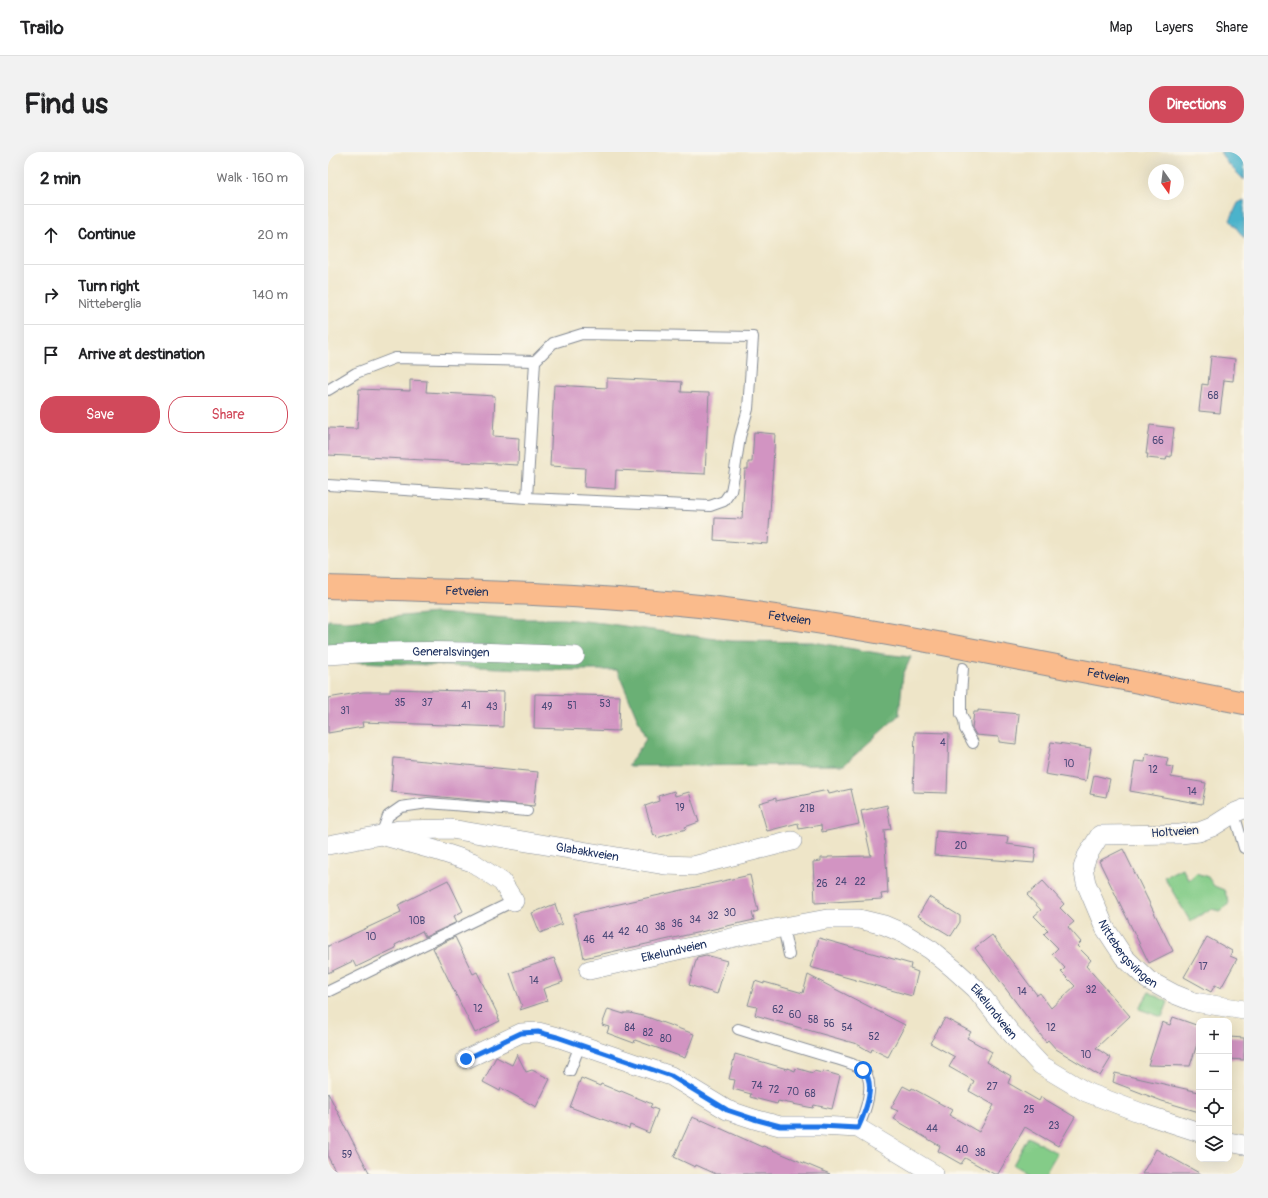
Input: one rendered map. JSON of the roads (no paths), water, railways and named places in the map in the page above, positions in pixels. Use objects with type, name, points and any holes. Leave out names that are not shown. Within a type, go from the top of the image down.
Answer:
[{"type":"highway","name":"Fetveien","points":[[328,587],[598,598],[700,606],[757,613],[889,634],[1244,703]]},
{"type":"street","name":"Generalsvingen","points":[[328,655],[416,652],[496,652],[575,656]]},
{"type":"street","name":"Holtveien","points":[[1100,835],[1180,834],[1199,832],[1212,827],[1239,811]]},
{"type":"street","name":"Glabakkveien","points":[[328,845],[399,830],[451,829],[665,865],[693,866],[792,841]]},
{"type":"street","name":"Glabakkveien","points":[[380,835],[472,862],[502,882],[514,901]]},
{"type":"street","name":"Nittebergsvingen","points":[[1100,835],[1087,856],[1083,868],[1086,883],[1105,928],[1124,957],[1148,980],[1174,994],[1194,1002],[1244,1010]]},
{"type":"street","name":"Eikelundveien","points":[[589,970],[783,927],[827,919],[859,919],[884,925],[905,934],[952,967],[976,989],[1010,1032],[1041,1065],[1086,1092],[1144,1114],[1196,1131]]},
{"type":"street","points":[[466,1059],[521,1033],[538,1032],[557,1037],[671,1076],[727,1110],[754,1119],[780,1126],[858,1128],[934,1174]]},
{"type":"street","points":[[1232,1143],[1244,1145]]},
{"type":"lane","points":[[328,485],[527,498],[710,506],[724,501],[731,491],[740,437],[748,410],[753,337],[582,334],[553,343],[535,361],[527,498]]},
{"type":"lane","points":[[328,390],[356,373],[395,358],[535,361]]},
{"type":"lane","points":[[963,668],[961,714],[964,720],[965,729],[973,743]]},
{"type":"lane","points":[[380,835],[388,816],[401,808],[428,802],[527,811]]},
{"type":"lane","points":[[1239,811],[1244,848]]},
{"type":"lane","name":"Glabakkveien","points":[[329,991],[514,901]]},
{"type":"lane","points":[[783,927],[789,955]]},
{"type":"lane","points":[[738,1029],[843,1061],[863,1070],[869,1079],[869,1096],[865,1113],[858,1128]]},
{"type":"lane","points":[[570,1071],[580,1045]]},
{"type":"water","points":[[1220,152],[1244,152],[1244,180],[1227,163]]},
{"type":"water","points":[[1244,200],[1244,238],[1230,220],[1238,203]]}]
